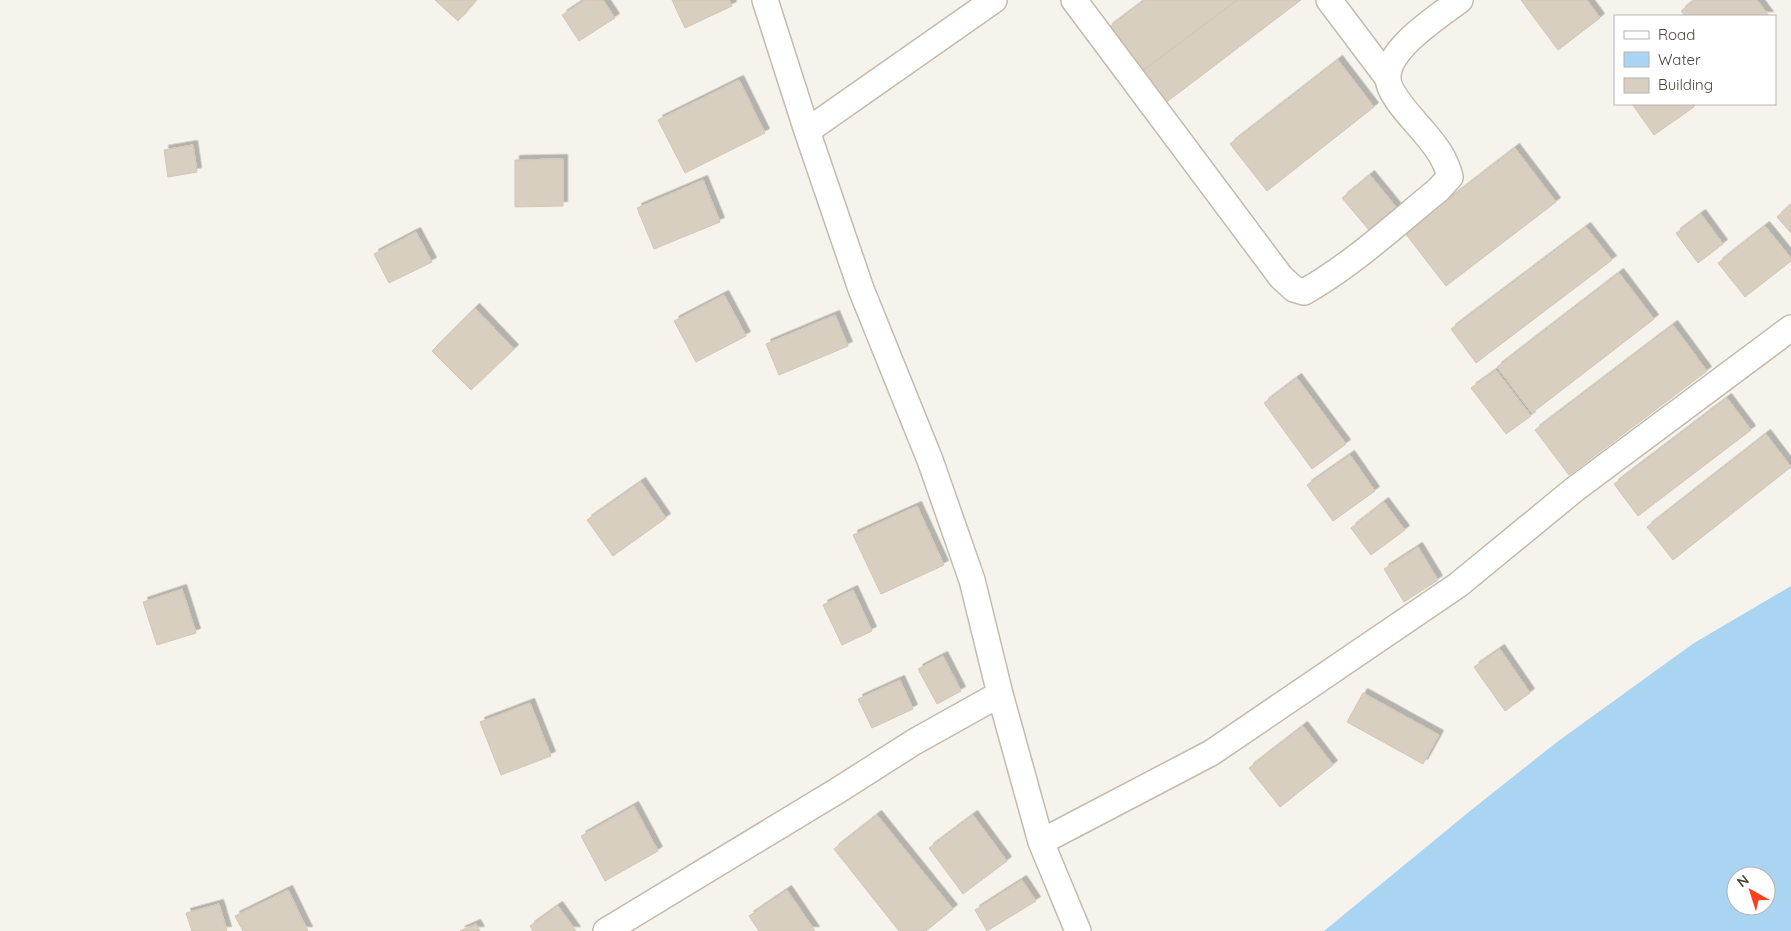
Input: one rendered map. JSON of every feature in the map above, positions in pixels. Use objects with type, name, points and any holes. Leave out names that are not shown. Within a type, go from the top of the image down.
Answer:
[{"type":"street","points":[[765,0],[806,132],[861,289],[930,460],[972,580],[1000,694],[1041,842],[1078,931]]},
{"type":"street","points":[[806,132],[994,0]]},
{"type":"street","points":[[1074,0],[1280,277],[1294,289],[1304,292],[1323,281],[1347,263],[1438,190],[1450,177],[1448,164],[1396,97],[1388,77],[1329,0]]},
{"type":"street","points":[[1388,77],[1392,62],[1408,40],[1460,0]]},
{"type":"street","points":[[1041,842],[1211,753],[1441,596],[1465,579],[1575,489],[1791,328]]},
{"type":"street","points":[[606,931],[914,742],[1000,694]]},
{"type":"water","points":[[1791,586],[1791,931],[1324,931],[1557,742],[1694,643]]},
{"type":"building","points":[[435,0],[476,0],[458,21]]},
{"type":"building","points":[[585,0],[603,0],[615,18],[579,41],[562,15]]},
{"type":"building","points":[[672,0],[729,0],[732,6],[685,28]]},
{"type":"building","points":[[1145,0],[1237,0],[1141,72],[1108,28]]},
{"type":"building","points":[[1237,0],[1301,0],[1164,104],[1140,73]]},
{"type":"building","points":[[1521,0],[1587,0],[1600,18],[1558,50]]},
{"type":"building","points":[[1695,0],[1757,0],[1768,15],[1684,15],[1681,11]]},
{"type":"building","points":[[1338,60],[1374,107],[1267,191],[1230,144]]},
{"type":"building","points":[[739,80],[765,133],[685,173],[658,120]]},
{"type":"building","points":[[1633,105],[1692,105],[1694,107],[1654,135]]},
{"type":"building","points":[[193,145],[197,172],[168,177],[164,150]]},
{"type":"building","points":[[1515,148],[1556,202],[1446,286],[1405,233]]},
{"type":"building","points":[[563,159],[563,206],[515,207],[515,160]]},
{"type":"building","points":[[1370,175],[1397,208],[1369,230],[1342,198]]},
{"type":"building","points":[[703,180],[720,222],[654,249],[637,208]]},
{"type":"building","points":[[1791,204],[1791,233],[1777,217]]},
{"type":"building","points":[[1701,214],[1723,244],[1698,263],[1676,233]]},
{"type":"building","points":[[1765,226],[1791,258],[1791,261],[1745,297],[1718,263]]},
{"type":"building","points":[[1586,227],[1612,260],[1476,363],[1451,329]]},
{"type":"building","points":[[416,232],[432,262],[389,283],[374,254]]},
{"type":"building","points":[[1619,273],[1654,319],[1532,413],[1497,367]]},
{"type":"building","points":[[724,295],[746,336],[696,362],[674,321]]},
{"type":"building","points":[[475,308],[514,349],[471,390],[432,351]]},
{"type":"building","points":[[835,315],[848,346],[779,375],[766,344]]},
{"type":"building","points":[[1673,325],[1707,371],[1569,475],[1535,430]]},
{"type":"building","points":[[1496,370],[1531,416],[1506,434],[1471,388]]},
{"type":"building","points":[[1297,378],[1346,444],[1312,469],[1264,403]]},
{"type":"building","points":[[1727,398],[1751,430],[1638,516],[1614,484]]},
{"type":"building","points":[[1766,434],[1791,467],[1673,560],[1647,527]]},
{"type":"building","points":[[1350,455],[1375,491],[1333,521],[1307,485]]},
{"type":"building","points":[[641,482],[666,518],[613,556],[587,520]]},
{"type":"building","points":[[1384,502],[1405,530],[1371,555],[1351,528]]},
{"type":"building","points":[[917,506],[944,565],[881,594],[853,535]]},
{"type":"building","points":[[1418,547],[1438,580],[1404,602],[1384,569]]},
{"type":"building","points":[[182,589],[196,633],[157,645],[143,602]]},
{"type":"building","points":[[853,590],[872,631],[842,645],[823,605]]},
{"type":"building","points":[[1500,649],[1530,693],[1505,711],[1474,667]]},
{"type":"building","points":[[943,656],[961,691],[937,704],[918,669]]},
{"type":"building","points":[[900,680],[913,709],[872,728],[858,699]]},
{"type":"building","points":[[1363,693],[1439,735],[1423,764],[1347,722]]},
{"type":"building","points":[[530,703],[551,756],[501,775],[480,722]]},
{"type":"building","points":[[1303,726],[1333,765],[1280,807],[1249,768]]},
{"type":"building","points":[[634,806],[658,851],[605,881],[581,836]]},
{"type":"building","points":[[877,815],[953,909],[926,931],[899,931],[834,849]]},
{"type":"building","points":[[973,815],[1007,861],[963,894],[929,848]]},
{"type":"building","points":[[1022,880],[1036,901],[987,931],[975,910]]},
{"type":"building","points":[[288,890],[308,931],[243,931],[235,916]]},
{"type":"building","points":[[787,890],[815,931],[759,931],[749,916]]},
{"type":"building","points":[[219,904],[227,931],[192,931],[186,913]]},
{"type":"building","points":[[558,906],[576,931],[533,931],[530,926]]},
{"type":"building","points":[[476,924],[480,931],[460,931]]}]
